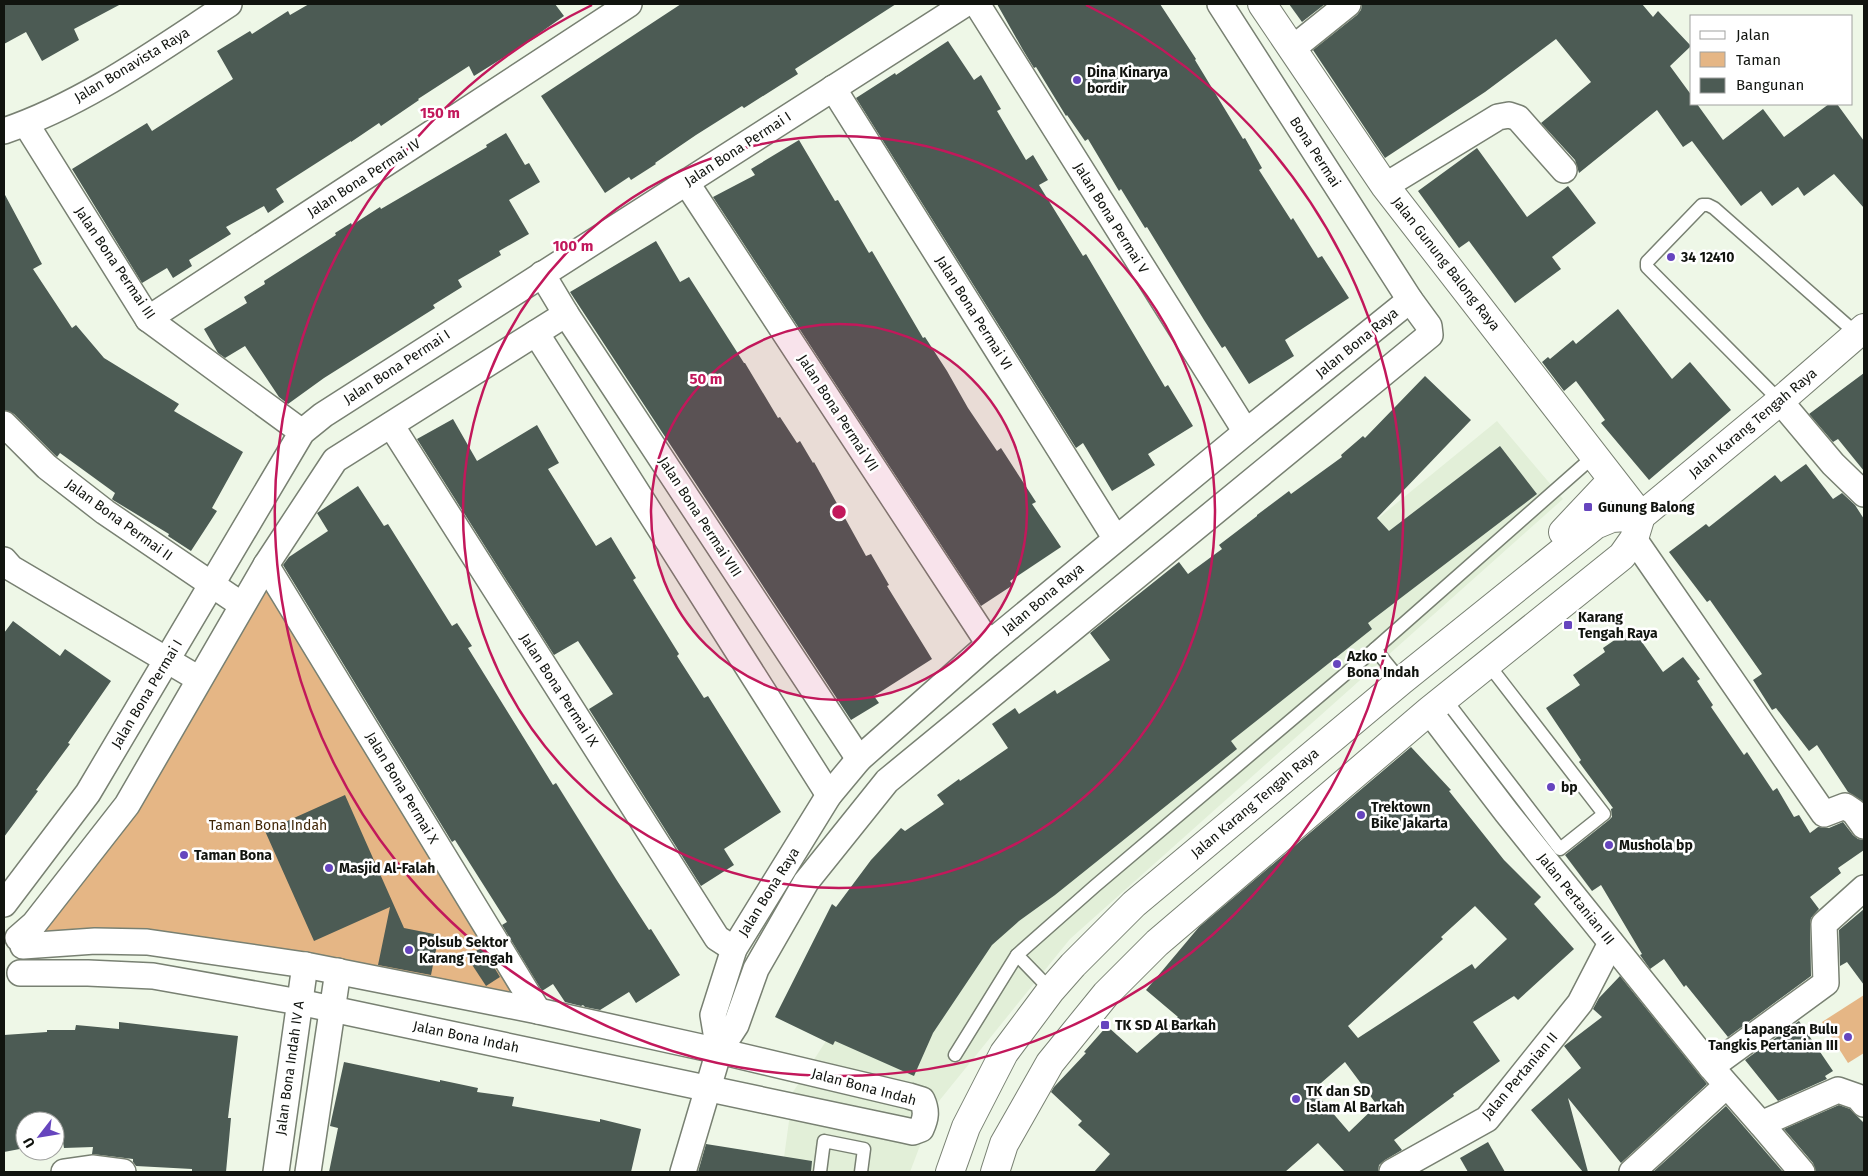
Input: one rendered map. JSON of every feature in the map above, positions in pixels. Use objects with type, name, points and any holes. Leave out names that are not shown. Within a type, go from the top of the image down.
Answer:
[{"type":"main road","name":"Jalan Gunung Balong Raya","points":[[1262,4],[1385,186],[1612,480],[1638,528]]},
{"type":"main road","name":"Jalan Karang Tengah Raya","points":[[995,1172],[1004,1144],[1050,1063],[1106,994],[1157,944],[1437,705],[1622,556],[1638,528],[1861,331]]},
{"type":"main road","points":[[1540,569],[1554,541],[1579,518],[1612,480]]},
{"type":"main road","name":"Jalan Karang Tengah Raya","points":[[950,1172],[966,1126],[1004,1053],[1051,990],[1073,965],[1134,904],[1401,681],[1594,525],[1612,518],[1638,528]]},
{"type":"main road","points":[[1506,597],[1531,630]]},
{"type":"street","name":"Jalan Bonavista Raya","points":[[15,128],[78,99],[118,77],[229,4]]},
{"type":"street","name":"Jalan Bona Permai IV","points":[[148,319],[629,4]]},
{"type":"street","name":"Jalan Bona Permai I","points":[[4,904],[88,793],[302,432],[323,415],[965,4]]},
{"type":"street","name":"Jalan Bona Permai V","points":[[977,4],[1246,432]]},
{"type":"street","name":"Bona Permai","points":[[1220,4],[1410,300]]},
{"type":"street","points":[[1292,49],[1348,4]]},
{"type":"street","name":"Jalan Bona Permai VI","points":[[833,88],[1116,539]]},
{"type":"street","points":[[1385,186],[1498,117],[1509,115],[1518,118],[1564,170]]},
{"type":"street","name":"Jalan Bona Permai III","points":[[15,128],[148,319],[302,432]]},
{"type":"street","name":"Jalan Bona Permai VII","points":[[686,182],[989,644]]},
{"type":"street","name":"Jalan Bona Permai VIII","points":[[542,274],[566,314],[859,759]]},
{"type":"street","name":"Jalan Bona Raya","points":[[682,1172],[719,1051],[736,1025],[756,968],[806,882],[887,781],[1430,335],[1429,326],[1410,300],[1246,432],[989,644],[859,759],[829,795],[734,949],[713,1015],[719,1051]]},
{"type":"street","points":[[12,980],[24,965],[25,956],[15,937],[34,924],[127,805],[266,565],[335,460],[566,314]]},
{"type":"street","points":[[536,333],[829,795]]},
{"type":"street","points":[[1780,401],[1833,464],[1864,494]]},
{"type":"street","name":"Jalan Bona Permai II","points":[[4,424],[47,467],[90,501],[242,605]]},
{"type":"street","name":"Jalan Bona Permai IX","points":[[391,425],[717,938],[734,949]]},
{"type":"street","points":[[1638,528],[1824,814],[1845,806],[1854,812],[1864,826]]},
{"type":"street","name":"Jalan Bona Permai X","points":[[266,565],[538,1011]]},
{"type":"street","points":[[6,568],[199,679]]},
{"type":"street","name":"Jalan Pertanian III","points":[[1437,705],[1611,942],[1718,1077],[1802,1172]]},
{"type":"street","points":[[1632,1172],[1718,1077],[1826,983],[1824,924],[1864,888]]},
{"type":"street","name":"Jalan Bona Indah","points":[[12,980],[88,972],[154,976],[332,1008],[913,1132],[921,1129],[925,1119],[926,1109],[922,1100],[719,1051],[538,1011],[338,971],[147,942],[15,937]]},
{"type":"street","name":"Jalan Pertanian II","points":[[1392,1172],[1487,1120],[1580,1003],[1611,942]]},
{"type":"street","name":"Jalan Bona Indah IV A","points":[[276,1172],[305,965]]},
{"type":"street","points":[[308,1172],[338,971]]},
{"type":"street","points":[[1761,1124],[1838,1090],[1858,1097],[1864,1104]]},
{"type":"street","points":[[64,1172],[92,1168],[123,1172]]},
{"type":"lane","points":[[1780,401],[1647,268],[1647,262],[1702,205],[1714,208],[1861,331]]},
{"type":"lane","points":[[955,1055],[1017,955],[1095,886],[1375,649],[1594,456]]},
{"type":"lane","points":[[1375,649],[1401,681]]},
{"type":"lane","points":[[1437,705],[1560,849],[1604,814],[1488,664]]},
{"type":"lane","points":[[1017,955],[1051,990]]},
{"type":"lane","points":[[820,1172],[824,1141],[864,1149],[861,1172]]},
{"type":"shaded area","points":[[1497,421],[1563,499],[1070,939],[935,1106],[910,1172],[782,1172],[793,1092],[907,916],[968,854]]},
{"type":"green space","name":"Taman Bona Indah","points":[[266,583],[519,997],[33,938]]},
{"type":"green space","name":"Lapangan Bulu Tangkis Pertanian III","points":[[1864,995],[1864,1053],[1848,1063],[1822,1022]]},
{"type":"building","points":[[4,4],[121,4],[74,29],[79,40],[42,61],[26,32],[4,44]]},
{"type":"building","points":[[309,4],[555,4],[564,16],[538,36],[474,76],[469,66],[381,126],[379,123],[276,189],[284,202],[268,213],[264,206],[226,227],[231,234],[189,260],[192,266],[173,278],[167,268],[142,283],[72,169],[147,123],[152,131],[233,79],[217,51],[250,31],[252,34],[288,11],[290,15]]},
{"type":"building","points":[[681,4],[896,4],[795,69],[798,74],[696,135],[631,180],[629,177],[605,193],[541,96]]},
{"type":"building","points":[[997,4],[1160,4],[1196,59],[1243,139],[1245,138],[1262,168],[1259,170],[1291,220],[1293,218],[1318,258],[1322,256],[1349,298],[1285,340],[1294,356],[1249,384],[1225,346],[1222,348],[1147,227],[1145,228],[1121,189],[1119,191],[1088,139],[1085,141],[1066,116],[1036,67],[1034,68]]},
{"type":"building","points":[[1289,4],[1325,4],[1302,22]]},
{"type":"building","points":[[1362,4],[1642,4],[1653,17],[1658,11],[1690,45],[1670,66],[1690,93],[1690,105],[1698,105],[1723,140],[1763,109],[1784,137],[1828,105],[1838,105],[1864,141],[1864,208],[1834,174],[1804,196],[1798,187],[1772,206],[1761,191],[1741,206],[1692,141],[1683,147],[1657,110],[1579,173],[1575,160],[1541,123],[1591,82],[1556,39],[1485,92],[1385,158],[1313,50],[1361,10]]},
{"type":"building","points":[[948,41],[974,80],[981,75],[1001,109],[997,111],[1026,160],[1033,155],[1048,180],[1039,185],[1083,256],[1086,254],[1165,387],[1168,385],[1193,426],[1148,454],[1155,465],[1112,491],[1083,443],[1076,448],[856,98],[895,73],[896,75]]},
{"type":"building","points":[[506,133],[525,165],[529,163],[540,182],[509,200],[529,234],[499,251],[501,255],[458,280],[462,287],[433,305],[435,308],[324,378],[288,404],[279,397],[245,346],[225,358],[218,353],[204,329],[247,303],[244,297],[265,284],[264,281],[336,235],[335,233],[351,223],[352,225],[380,207],[381,209],[487,147],[486,145]]},
{"type":"building","points":[[799,140],[835,201],[838,200],[869,253],[872,251],[923,338],[925,337],[947,371],[968,408],[997,451],[1001,448],[1036,502],[1032,504],[1061,547],[1010,581],[1013,585],[981,606],[713,197],[755,175],[751,169]]},
{"type":"building","points":[[1477,148],[1527,217],[1568,186],[1596,223],[1552,257],[1561,269],[1515,303],[1469,241],[1459,248],[1418,191]]},
{"type":"building","points":[[4,193],[42,264],[33,269],[72,328],[76,325],[104,358],[179,404],[174,411],[243,452],[212,508],[217,511],[191,551],[168,536],[169,534],[113,500],[115,493],[60,453],[57,457],[14,414],[4,410]]},
{"type":"building","points":[[656,241],[680,282],[689,277],[778,418],[780,417],[797,443],[800,441],[814,462],[866,556],[871,554],[889,585],[887,586],[932,659],[874,696],[879,703],[851,720],[570,292]]},
{"type":"building","points":[[1618,309],[1672,379],[1690,362],[1731,410],[1649,480],[1601,423],[1605,420],[1576,381],[1564,391],[1542,362],[1548,357],[1550,359],[1573,340],[1576,344]]},
{"type":"building","points":[[1864,373],[1864,471],[1838,439],[1833,442],[1809,414]]},
{"type":"building","points":[[1425,376],[1471,420],[1377,518],[1389,531],[1500,446],[1537,494],[1368,623],[1372,629],[1231,741],[1237,749],[1055,895],[1019,921],[992,945],[933,1033],[914,1076],[835,1041],[833,1045],[775,1017],[832,904],[836,907],[871,860],[901,828],[905,831],[944,804],[937,795],[1008,748],[992,724],[1015,708],[1019,714],[1055,690],[1057,694],[1110,660],[1090,633],[1179,562],[1188,574],[1222,549],[1219,545],[1257,515],[1289,491],[1291,494],[1342,457],[1341,455],[1363,436],[1365,438]]},
{"type":"building","points":[[453,419],[477,461],[537,425],[559,463],[548,469],[596,546],[611,537],[636,578],[633,580],[679,654],[677,656],[704,698],[708,696],[781,812],[724,849],[734,865],[701,886],[589,709],[613,694],[578,641],[554,655],[417,439]]},
{"type":"building","points":[[1806,464],[1833,499],[1842,493],[1855,505],[1864,519],[1864,802],[1848,792],[1817,745],[1809,751],[1776,708],[1772,710],[1753,680],[1762,674],[1710,600],[1707,602],[1669,552],[1706,524],[1709,527],[1775,475],[1781,482]]},
{"type":"building","points":[[358,486],[384,526],[388,524],[452,626],[457,623],[472,646],[468,648],[553,785],[556,783],[616,879],[680,975],[636,1003],[629,992],[600,1010],[565,1002],[553,984],[542,991],[502,925],[507,922],[455,840],[452,842],[283,565],[289,557],[328,531],[317,513]]},
{"type":"building","points":[[13,621],[60,656],[65,649],[111,681],[68,743],[70,744],[36,790],[38,791],[4,837],[4,633]]},
{"type":"building","points":[[1632,628],[1663,672],[1683,657],[1700,679],[1697,681],[1713,705],[1711,707],[1744,755],[1747,752],[1773,791],[1777,788],[1794,817],[1799,815],[1810,833],[1818,827],[1829,828],[1843,822],[1853,835],[1858,839],[1864,840],[1864,850],[1838,868],[1841,873],[1810,897],[1819,909],[1811,918],[1810,924],[1811,976],[1728,1037],[1686,985],[1684,987],[1664,959],[1650,969],[1640,955],[1642,954],[1601,885],[1592,891],[1565,855],[1609,820],[1612,817],[1611,809],[1613,808],[1579,762],[1581,760],[1546,708],[1580,685],[1573,675],[1605,652],[1603,648]]},
{"type":"building","points":[[1411,747],[1451,790],[1449,791],[1504,860],[1541,897],[1534,904],[1574,949],[1518,1000],[1514,996],[1473,1022],[1500,1061],[1453,1094],[1454,1096],[1394,1140],[1402,1150],[1379,1165],[1378,1172],[1345,1172],[1318,1143],[1285,1172],[1094,1172],[1110,1154],[1078,1125],[1082,1121],[1051,1092],[1107,1026],[1137,1053],[1178,1017],[1146,990],[1199,927]],"holes":[[[1475,906],[1507,939],[1475,969],[1472,964],[1358,1038],[1348,1026],[1443,939],[1441,937]],[[1345,1062],[1377,1105],[1349,1132],[1313,1090]]]},
{"type":"building","name":"Masjid Al-Falah","points":[[345,795],[404,928],[439,935],[431,975],[378,965],[390,907],[314,941],[265,831]]},
{"type":"building","points":[[1864,909],[1864,985],[1847,962],[1840,966],[1839,930]]},
{"type":"building","points":[[482,947],[500,977],[486,986],[467,957]]},
{"type":"building","points":[[1620,976],[1707,1084],[1621,1163],[1568,1098],[1588,1172],[1583,1172],[1531,1110],[1581,1068],[1564,1046],[1602,1017],[1593,1009],[1599,998]]},
{"type":"building","points":[[1799,1021],[1833,1071],[1825,1076],[1827,1079],[1778,1101],[1745,1060]]},
{"type":"building","points":[[119,1022],[238,1036],[228,1118],[231,1118],[226,1172],[192,1172],[192,1169],[136,1166],[133,1159],[92,1154],[93,1147],[65,1148],[65,1111],[15,1111],[15,1150],[4,1152],[4,1035],[47,1032],[47,1030],[75,1030],[76,1025],[119,1029]]},
{"type":"building","points":[[344,1062],[478,1088],[477,1092],[514,1097],[512,1106],[600,1122],[600,1119],[641,1129],[631,1172],[329,1172],[338,1128],[330,1126]]},
{"type":"building","points":[[1839,1105],[1850,1109],[1864,1123],[1864,1172],[1816,1172],[1813,1163],[1784,1129]]},
{"type":"building","points":[[1726,1106],[1783,1172],[1653,1172]]},
{"type":"building","points":[[1488,1142],[1505,1172],[1468,1172],[1460,1158]]},
{"type":"building","points":[[706,1144],[812,1161],[811,1172],[698,1172]]},
{"type":"place","name":"Dina Kinarya bordir","points":[[1077,80]]},
{"type":"place","name":"34 12410","points":[[1671,257]]},
{"type":"place","name":"Gunung Balong","points":[[1588,507]]},
{"type":"place","name":"Karang Tengah Raya","points":[[1568,625]]},
{"type":"place","name":"Azko - Bona Indah","points":[[1337,664]]},
{"type":"place","name":"bp","points":[[1551,787]]},
{"type":"place","name":"Trektown Bike Jakarta","points":[[1361,815]]},
{"type":"place","name":"Mushola bp","points":[[1609,845]]},
{"type":"place","name":"Taman Bona","points":[[184,855]]},
{"type":"place","name":"Masjid Al-Falah","points":[[329,868]]},
{"type":"place","name":"Polsub Sektor Karang Tengah","points":[[409,950]]},
{"type":"place","name":"TK SD Al Barkah","points":[[1105,1025]]},
{"type":"place","name":"Lapangan Bulu Tangkis Pertanian III","points":[[1848,1037]]},
{"type":"place","name":"TK dan SD Islam Al Barkah","points":[[1296,1099]]}]
